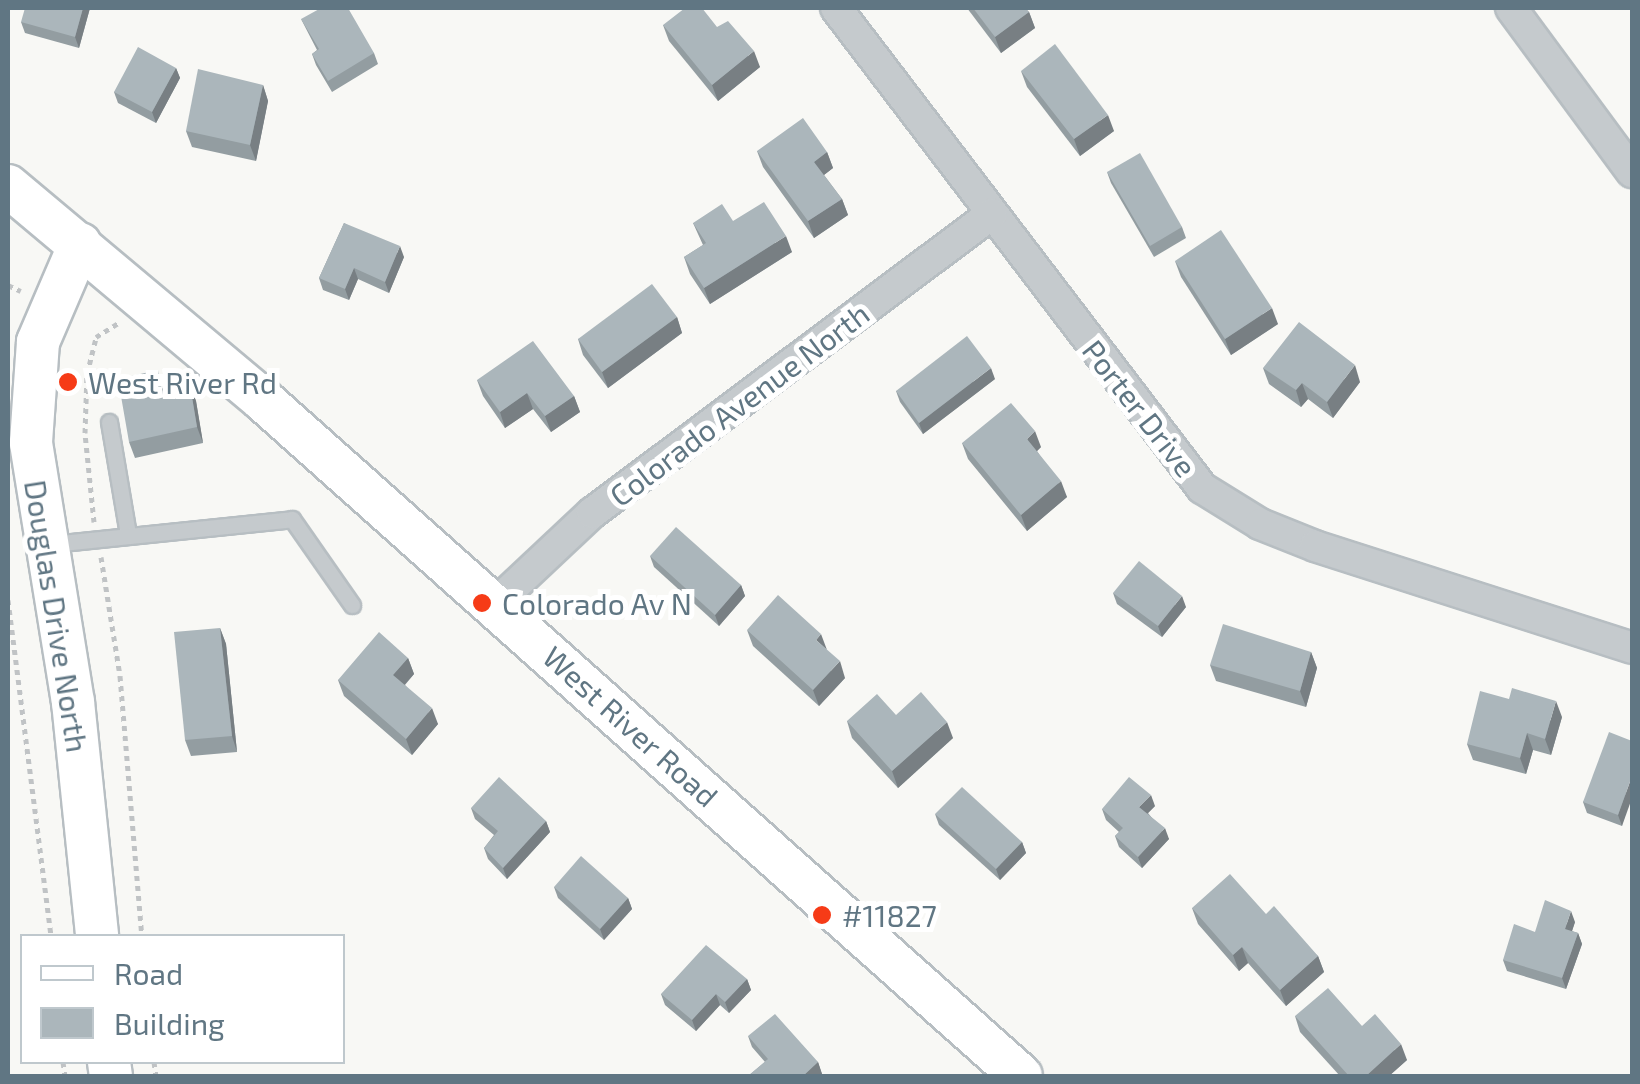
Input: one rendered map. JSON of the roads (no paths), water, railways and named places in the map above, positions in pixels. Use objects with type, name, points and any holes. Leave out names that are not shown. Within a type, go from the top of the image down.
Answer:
[{"type":"main road","name":"West River Road","points":[[8,186],[495,604],[1021,1076]]},
{"type":"main road","name":"Douglas Drive North","points":[[80,244],[48,308],[30,397],[48,545],[74,702],[97,934]]},
{"type":"street","name":"Porter Drive","points":[[836,8],[1179,463],[1230,507],[1315,546],[1632,648]]},
{"type":"street","points":[[1511,8],[1632,172]]},
{"type":"street","name":"Colorado Avenue North","points":[[495,604],[592,513],[992,214]]},
{"type":"lane","points":[[109,422],[128,534]]},
{"type":"lane","points":[[48,545],[292,519],[352,605]]},
{"type":"place","name":"West River Rd","points":[[68,382]]},
{"type":"place","name":"Colorado Av N","points":[[482,603]]},
{"type":"place","name":"#11827","points":[[822,915]]}]
